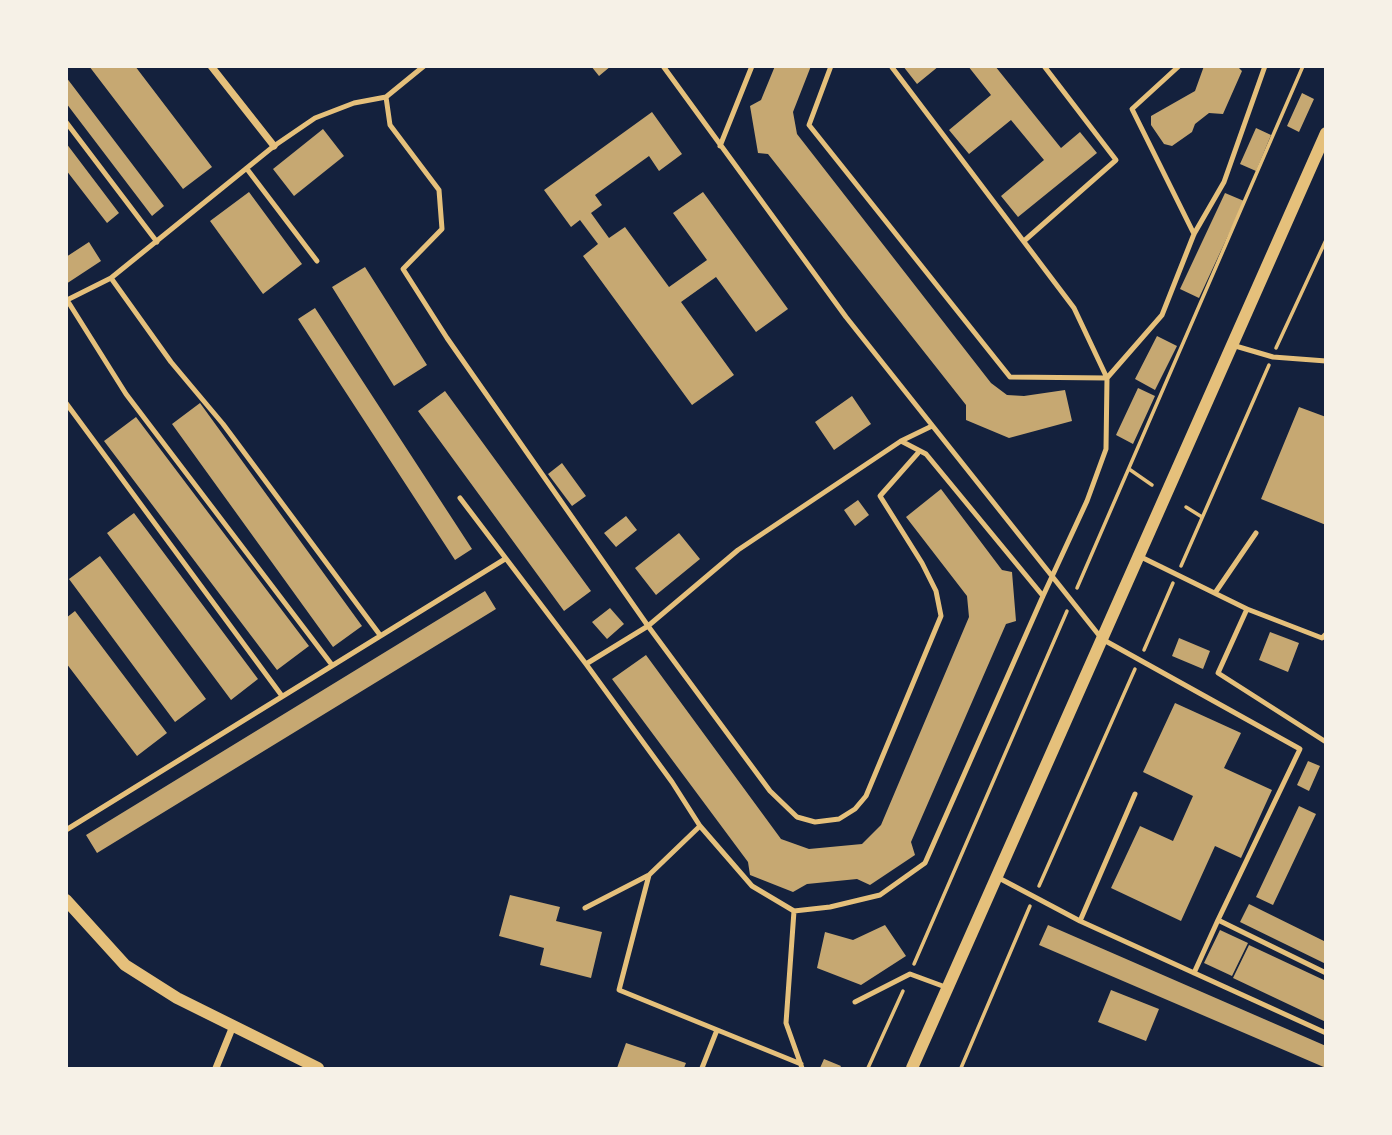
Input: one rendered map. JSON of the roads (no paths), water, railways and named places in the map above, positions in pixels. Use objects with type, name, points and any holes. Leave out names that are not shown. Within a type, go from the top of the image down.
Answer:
[{"type":"street","points":[[211,66],[274,146]]},
{"type":"street","points":[[912,1069],[1325,134]]},
{"type":"street","points":[[66,900],[125,965],[177,998],[318,1069]]},
{"type":"street","points":[[216,1069],[233,1026]]},
{"type":"lane","points":[[332,665],[126,394],[67,300],[111,278],[274,146],[315,118],[354,103],[386,97],[424,66]]},
{"type":"lane","points":[[663,66],[846,317],[1102,639],[1300,749],[1194,973]]},
{"type":"lane","points":[[720,146],[752,66]]},
{"type":"lane","points":[[831,66],[809,125],[1010,377],[1107,377],[1162,315],[1194,234],[1224,182],[1265,66]]},
{"type":"lane","points":[[460,498],[672,782],[699,826],[752,886],[794,911],[830,907],[880,895],[925,863],[1087,500],[1105,449],[1107,377],[1074,308],[891,66]]},
{"type":"lane","points":[[1024,242],[1116,160],[1044,66]]},
{"type":"lane","points":[[1179,66],[1132,109],[1194,234]]},
{"type":"lane","points":[[386,97],[390,125],[439,190],[442,229],[403,269],[447,338],[648,626],[770,791],[797,817],[815,822],[839,819],[855,809],[866,796],[941,616],[936,591],[922,563],[880,496],[918,453]]},
{"type":"lane","points":[[66,122],[158,242]]},
{"type":"lane","points":[[247,169],[317,261]]},
{"type":"lane","points":[[111,278],[170,362],[223,424],[380,635]]},
{"type":"lane","points":[[1232,345],[1273,357],[1325,361]]},
{"type":"lane","points":[[66,403],[282,696]]},
{"type":"lane","points":[[586,664],[648,626],[738,550],[901,442],[932,426]]},
{"type":"lane","points":[[901,442],[918,453],[926,454],[1043,596]]},
{"type":"lane","points":[[1215,593],[1256,533]]},
{"type":"lane","points":[[1139,556],[1247,609],[1322,638],[1325,634]]},
{"type":"lane","points":[[66,830],[505,559]]},
{"type":"lane","points":[[1247,609],[1218,673],[1325,742]]},
{"type":"lane","points":[[1080,921],[1135,794]]},
{"type":"lane","points":[[586,908],[649,875],[699,826]]},
{"type":"lane","points":[[649,875],[619,990],[802,1066]]},
{"type":"lane","points":[[997,877],[1080,921],[1325,1033]]},
{"type":"lane","points":[[794,911],[786,1023],[802,1066]]},
{"type":"lane","points":[[1218,920],[1325,973]]},
{"type":"lane","points":[[855,1002],[910,974],[947,988]]},
{"type":"lane","points":[[702,1069],[717,1030]]}]
